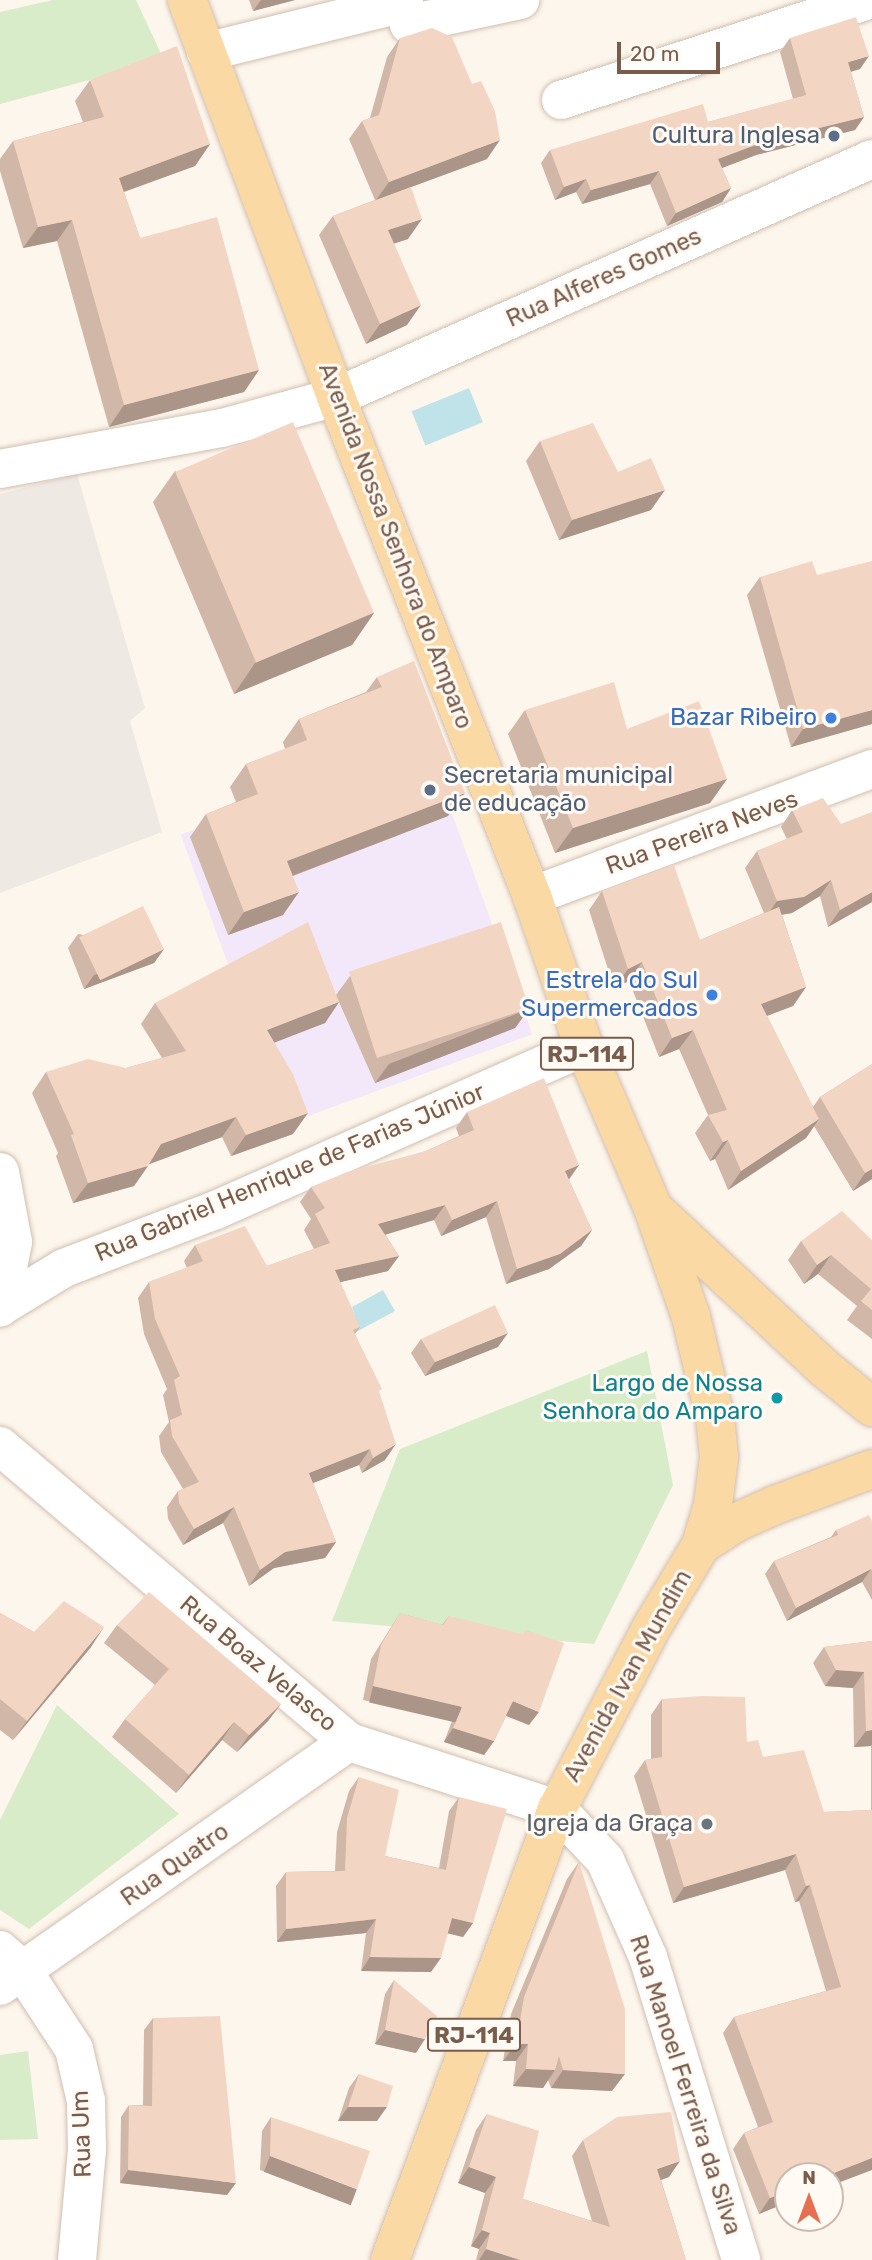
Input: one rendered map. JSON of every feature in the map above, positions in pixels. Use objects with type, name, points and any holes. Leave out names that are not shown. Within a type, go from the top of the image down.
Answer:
[{"type":"main road","name":"Avenida Nossa Senhora do Amparo","points":[[187,0],[336,397],[532,896],[584,1047],[653,1208],[691,1317],[715,1417],[718,1476],[701,1545]]},
{"type":"main road","name":"Avenida Nossa Senhora do Amparo","points":[[653,1208],[814,1359],[872,1407]]},
{"type":"main road","name":"Avenida Ivan Mundim","points":[[390,2260],[557,1809],[644,1640],[701,1545],[735,1523],[872,1469]]},
{"type":"street","points":[[206,51],[404,3],[409,24],[520,0]]},
{"type":"street","points":[[561,100],[869,0]]},
{"type":"street","name":"Rua Alferes Gomes","points":[[0,469],[222,428],[336,397],[872,159]]},
{"type":"street","name":"Rua Pereira Neves","points":[[532,896],[872,769]]},
{"type":"street","name":"Rua Gabriel Henrique de Farias Júnior","points":[[0,1308],[64,1268],[215,1210],[584,1047]]},
{"type":"street","points":[[0,1172],[13,1242],[0,1308]]},
{"type":"street","points":[[13,1242],[35,1256],[64,1268]]},
{"type":"street","name":"Rua Boaz Velasco","points":[[0,1446],[349,1741],[557,1809]]},
{"type":"street","name":"Rua Quatro","points":[[8,1969],[349,1741]]},
{"type":"street","name":"Rua Manoel Ferreira da Silva","points":[[557,1809],[605,1860],[649,1957],[741,2260]]},
{"type":"street","name":"Rua Um","points":[[8,1969],[74,2049],[86,2101],[87,2150],[77,2260]]},
{"type":"shaded area","points":[[77,474],[145,708],[130,721],[162,832],[0,893],[0,494]]},
{"type":"shaded area","points":[[427,745],[532,1034],[286,1124],[181,835]]},
{"type":"green space","points":[[53,0],[136,0],[164,60],[0,104],[0,12]]},
{"type":"green space","points":[[647,1351],[673,1485],[594,1644],[332,1621],[400,1449]]},
{"type":"green space","points":[[57,1705],[179,1814],[29,1929],[0,1910],[0,1820]]},
{"type":"green space","points":[[28,2051],[38,2139],[0,2140],[0,2055]]},
{"type":"water","points":[[469,388],[483,422],[425,446],[412,411]]},
{"type":"water","points":[[383,1290],[395,1311],[347,1337],[355,1315],[352,1307]]},
{"type":"building","points":[[856,17],[869,56],[848,62],[864,117],[766,141],[718,159],[731,188],[676,213],[659,171],[591,190],[586,179],[564,187],[550,150],[703,104],[708,122],[806,95],[790,38]]},
{"type":"building","points":[[432,28],[452,37],[472,84],[481,81],[495,111],[500,140],[389,182],[362,121],[379,115],[400,38]]},
{"type":"building","points":[[177,46],[210,144],[119,178],[140,238],[217,217],[259,370],[124,405],[72,220],[38,227],[13,141],[104,117],[90,80]]},
{"type":"building","points":[[411,187],[422,219],[388,230],[421,305],[380,324],[333,216]]},
{"type":"building","points":[[293,422],[374,613],[256,663],[175,472]]},
{"type":"building","points":[[593,423],[618,472],[651,458],[665,490],[572,520],[540,441]]},
{"type":"building","points":[[812,561],[817,575],[872,561],[872,710],[803,729],[760,577]]},
{"type":"building","points":[[414,661],[465,793],[287,861],[299,892],[244,912],[206,814],[258,794],[246,764],[307,740],[299,719],[382,687],[377,677]]},
{"type":"building","points":[[614,682],[627,729],[699,701],[727,779],[573,828],[525,710]]},
{"type":"building","points":[[823,798],[841,824],[872,812],[872,892],[840,910],[831,880],[804,897],[777,901],[757,851],[803,832],[792,810]]},
{"type":"building","points":[[674,865],[700,940],[779,907],[806,987],[761,1004],[819,1119],[741,1171],[728,1140],[723,1142],[708,1115],[727,1110],[693,1030],[672,1038],[642,962],[628,969],[602,891]]},
{"type":"building","points":[[143,906],[164,949],[100,980],[79,937]]},
{"type":"building","points":[[308,922],[339,1002],[267,1030],[293,1074],[308,1113],[246,1135],[236,1117],[161,1144],[148,1166],[88,1183],[71,1135],[74,1134],[46,1072],[88,1059],[126,1068],[186,1051],[155,1003]]},
{"type":"building","points":[[501,922],[529,1009],[377,1058],[349,971]]},
{"type":"building","points":[[872,1064],[872,1169],[865,1173],[820,1097]]},
{"type":"building","points":[[544,1078],[579,1165],[565,1171],[592,1230],[560,1254],[517,1269],[497,1201],[452,1220],[445,1205],[378,1224],[399,1256],[335,1270],[360,1327],[353,1330],[382,1389],[379,1391],[396,1444],[373,1458],[370,1449],[309,1473],[336,1542],[285,1552],[260,1570],[234,1507],[194,1529],[179,1503],[178,1491],[199,1482],[172,1436],[170,1420],[182,1415],[174,1380],[180,1376],[155,1319],[149,1282],[203,1261],[195,1245],[245,1226],[267,1266],[330,1243],[315,1214],[325,1208],[311,1187],[347,1172],[426,1151],[474,1130],[467,1112]]},
{"type":"building","points":[[842,1211],[872,1240],[872,1310],[861,1301],[871,1289],[831,1255],[817,1265],[801,1241]]},
{"type":"building","points":[[495,1305],[508,1333],[435,1362],[421,1339]]},
{"type":"building","points":[[869,1515],[872,1521],[872,1571],[871,1569],[796,1608],[774,1561],[838,1535],[836,1530]]},
{"type":"building","points":[[149,1592],[281,1704],[249,1735],[234,1722],[189,1775],[125,1719],[169,1669],[117,1625]]},
{"type":"building","points":[[64,1601],[104,1627],[27,1721],[0,1699],[0,1613],[34,1632]]},
{"type":"building","points":[[400,1613],[443,1625],[449,1616],[523,1634],[526,1630],[564,1643],[539,1712],[513,1701],[494,1741],[453,1728],[462,1707],[373,1686],[381,1645]]},
{"type":"building","points":[[872,1641],[872,1730],[866,1731],[864,1672],[836,1670],[824,1647]]},
{"type":"building","points":[[745,1697],[747,1742],[758,1740],[763,1757],[804,1750],[824,1812],[872,1810],[872,2158],[844,2169],[844,2162],[774,2162],[774,2196],[770,2198],[744,2133],[773,2122],[734,2017],[841,1987],[810,1885],[806,1886],[796,1854],[684,1887],[645,1760],[662,1757],[662,1699]]},
{"type":"building","points":[[359,1777],[399,1790],[385,1856],[446,1870],[459,1797],[507,1809],[473,1923],[452,1918],[441,1958],[370,1957],[376,1919],[286,1929],[286,1872],[345,1871],[347,1818]]},
{"type":"building","points":[[579,1862],[625,2009],[625,2074],[563,2070],[559,2056],[555,2070],[526,2069],[528,2044],[516,2044],[524,1997]]},
{"type":"building","points":[[394,1980],[437,2016],[425,2039],[385,2030]]},
{"type":"building","points":[[220,2016],[236,2183],[128,2170],[129,2105],[152,2106],[153,2018]]},
{"type":"building","points":[[359,2074],[393,2086],[387,2107],[348,2107]]},
{"type":"building","points":[[671,2112],[680,2161],[657,2169],[686,2260],[520,2260],[486,2249],[490,2233],[482,2230],[496,2177],[469,2167],[487,2114],[539,2131],[523,2199],[610,2227],[583,2140],[617,2117]]},
{"type":"building","points":[[271,2117],[370,2151],[357,2189],[270,2156]]},
{"type":"place","name":"Cultura Inglesa","points":[[834,136]]},
{"type":"place","name":"Bazar Ribeiro","points":[[831,718]]},
{"type":"place","name":"Secretaria municipal de educação","points":[[430,790]]},
{"type":"place","name":"Estrela do Sul Supermercados","points":[[712,995]]},
{"type":"place","name":"Largo de Nossa Senhora do Amparo","points":[[777,1398]]},
{"type":"place","name":"Igreja da Graça","points":[[707,1824]]}]
